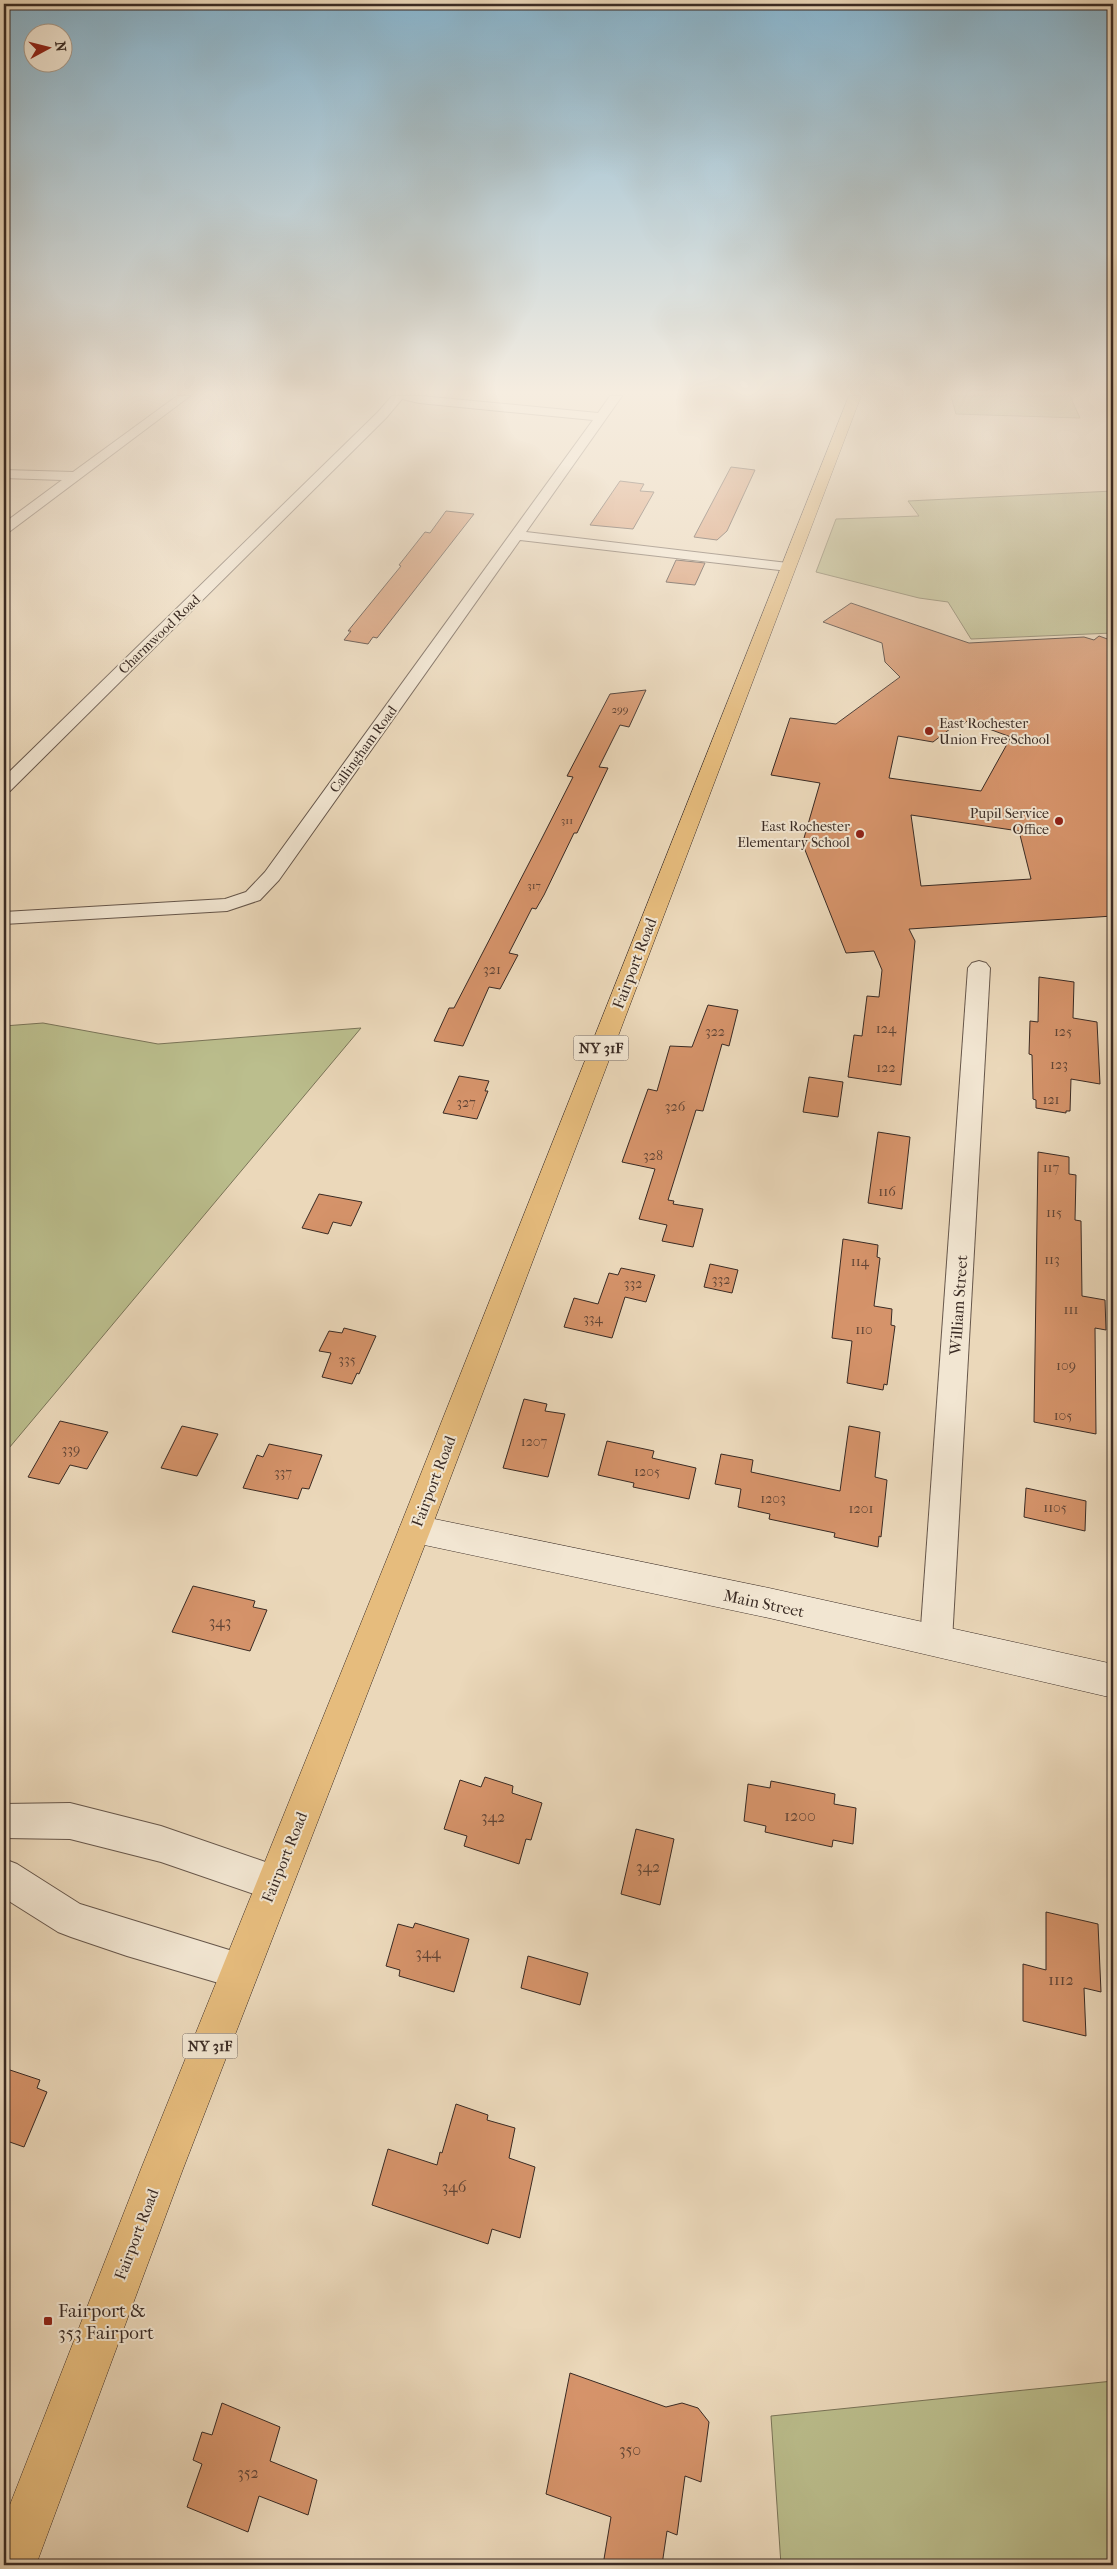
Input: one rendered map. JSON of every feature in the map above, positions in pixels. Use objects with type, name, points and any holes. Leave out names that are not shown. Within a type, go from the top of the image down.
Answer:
[{"type":"main road","name":"Fairport Road","points":[[11,2565],[77,2387],[239,1970],[415,1529],[808,516]]},
{"type":"street","points":[[4,528],[20,516]]},
{"type":"street","name":"Charmwood Road","points":[[4,787],[279,516]]},
{"type":"street","name":"Callingham Road","points":[[4,918],[227,905],[253,896],[272,876],[530,516]]},
{"type":"street","points":[[516,535],[788,567]]},
{"type":"street","name":"William Street","points":[[936,1641],[979,968]]},
{"type":"street","name":"Main Street","points":[[415,1529],[769,1603],[1113,1681]]},
{"type":"street","points":[[4,1821],[70,1822],[161,1844],[274,1883]]},
{"type":"street","points":[[4,1877],[71,1919],[127,1938],[239,1970]]},
{"type":"green space","points":[[919,516],[1113,516],[1113,633],[971,639],[948,602],[919,598],[816,572],[836,519]]},
{"type":"green space","points":[[43,1023],[158,1044],[361,1028],[4,1454],[4,1026]]},
{"type":"green space","points":[[1113,2381],[1113,2565],[781,2565],[771,2416]]},
{"type":"building","points":[[442,516],[473,516],[377,638],[373,637],[368,644],[344,640],[351,631],[348,631],[401,566],[399,565],[425,532],[430,533]]},
{"type":"building","points":[[596,516],[640,516],[633,529],[590,525]]},
{"type":"building","points":[[705,516],[734,516],[727,531],[717,540],[694,537]]},
{"type":"building","points":[[676,560],[705,563],[695,585],[666,582]]},
{"type":"building","points":[[851,603],[969,643],[1084,637],[1094,640],[1099,636],[1113,641],[1113,916],[909,929],[915,941],[901,1085],[848,1077],[854,1035],[862,1036],[867,996],[879,997],[882,970],[874,951],[846,953],[805,850],[804,838],[820,783],[771,775],[790,718],[836,724],[900,677],[885,662],[882,643],[823,622]],"holes":[[[967,721],[1011,737],[981,791],[889,778],[898,736],[933,742],[959,722],[964,724]],[[911,815],[1019,831],[1031,879],[921,886]]]},
{"type":"building","points":[[646,690],[629,727],[620,725],[599,767],[608,768],[577,833],[574,833],[544,895],[536,909],[532,908],[509,953],[518,955],[500,989],[489,987],[463,1046],[434,1041],[449,1008],[454,1008],[573,777],[567,776],[610,694]]},
{"type":"building","points":[[1039,977],[1074,982],[1073,1018],[1097,1022],[1100,1084],[1071,1079],[1070,1111],[1066,1111],[1066,1113],[1036,1108],[1036,1100],[1033,1099],[1032,1055],[1029,1054],[1030,1021],[1038,1022]]},
{"type":"building","points":[[708,1005],[738,1010],[729,1046],[722,1044],[703,1111],[696,1110],[668,1200],[674,1201],[673,1204],[703,1209],[693,1247],[662,1241],[667,1225],[639,1219],[655,1169],[622,1162],[648,1089],[657,1091],[670,1046],[692,1047]]},
{"type":"building","points":[[459,1076],[489,1081],[485,1091],[488,1091],[477,1119],[443,1113]]},
{"type":"building","points":[[809,1077],[843,1082],[838,1117],[803,1112]]},
{"type":"building","points":[[878,1132],[910,1137],[902,1209],[868,1203]]},
{"type":"building","points":[[1038,1152],[1069,1157],[1069,1174],[1076,1175],[1075,1220],[1081,1221],[1082,1296],[1105,1300],[1106,1330],[1095,1328],[1096,1434],[1034,1422]]},
{"type":"building","points":[[319,1194],[362,1202],[351,1226],[333,1222],[328,1234],[302,1228]]},
{"type":"building","points":[[843,1239],[878,1245],[877,1257],[880,1258],[874,1306],[892,1309],[891,1325],[895,1326],[887,1385],[884,1384],[883,1390],[847,1383],[852,1341],[832,1338]]},
{"type":"building","points":[[710,1264],[738,1270],[732,1293],[704,1287]]},
{"type":"building","points":[[621,1268],[655,1275],[646,1302],[625,1297],[612,1338],[564,1327],[574,1298],[598,1304],[609,1273],[618,1275]]},
{"type":"building","points":[[344,1328],[376,1336],[359,1374],[357,1373],[352,1384],[322,1377],[331,1353],[319,1351],[329,1331],[342,1333]]},
{"type":"building","points":[[524,1399],[547,1404],[545,1411],[565,1414],[548,1477],[503,1468]]},
{"type":"building","points":[[60,1421],[108,1432],[87,1469],[70,1465],[59,1484],[28,1477]]},
{"type":"building","points":[[182,1426],[218,1434],[197,1476],[161,1468]]},
{"type":"building","points":[[849,1426],[880,1432],[875,1477],[887,1480],[881,1537],[879,1536],[878,1547],[834,1537],[835,1533],[769,1519],[770,1514],[738,1507],[741,1489],[715,1484],[721,1454],[753,1460],[751,1472],[840,1491]]},
{"type":"building","points":[[607,1441],[654,1451],[652,1458],[696,1468],[689,1499],[633,1487],[634,1483],[598,1475]]},
{"type":"building","points":[[269,1444],[322,1455],[309,1489],[302,1488],[298,1499],[243,1488],[257,1455],[263,1457]]},
{"type":"building","points":[[1026,1488],[1086,1501],[1085,1531],[1024,1517]]},
{"type":"building","points":[[193,1586],[255,1601],[253,1607],[267,1610],[250,1651],[172,1632]]},
{"type":"building","points":[[485,1777],[513,1786],[512,1793],[542,1803],[531,1840],[526,1839],[519,1864],[464,1846],[467,1836],[444,1829],[460,1780],[481,1787]]},
{"type":"building","points":[[771,1781],[835,1794],[834,1804],[856,1808],[853,1844],[833,1840],[832,1847],[765,1832],[766,1826],[744,1821],[748,1784],[770,1788]]},
{"type":"building","points":[[636,1829],[674,1839],[660,1905],[621,1894]]},
{"type":"building","points":[[1046,1912],[1098,1924],[1101,1992],[1084,1988],[1086,2036],[1023,2021],[1023,1964],[1046,1970]]},
{"type":"building","points":[[415,1923],[469,1939],[454,1992],[399,1976],[400,1970],[386,1966],[398,1924],[413,1928]]},
{"type":"building","points":[[528,1956],[588,1973],[580,2005],[521,1988]]},
{"type":"building","points":[[4,2068],[40,2080],[37,2088],[47,2092],[24,2147],[4,2140]]},
{"type":"building","points":[[456,2104],[488,2115],[487,2120],[515,2128],[509,2158],[535,2167],[520,2238],[492,2229],[488,2244],[372,2205],[388,2149],[437,2165]]},
{"type":"building","points":[[570,2373],[666,2407],[682,2403],[698,2408],[709,2422],[701,2482],[685,2476],[677,2535],[667,2531],[662,2565],[603,2565],[611,2517],[546,2494]]},
{"type":"building","points":[[222,2403],[280,2427],[270,2461],[317,2480],[308,2515],[259,2496],[248,2532],[187,2507],[202,2464],[193,2460],[202,2432],[212,2435]]},
{"type":"place","name":"East Rochester Union Free School","points":[[929,731]]},
{"type":"place","name":"Pupil Service Office","points":[[1059,821]]},
{"type":"place","name":"East Rochester Elementary School","points":[[860,834]]},
{"type":"place","name":"Fairport & 353 Fairport","points":[[48,2321]]}]
